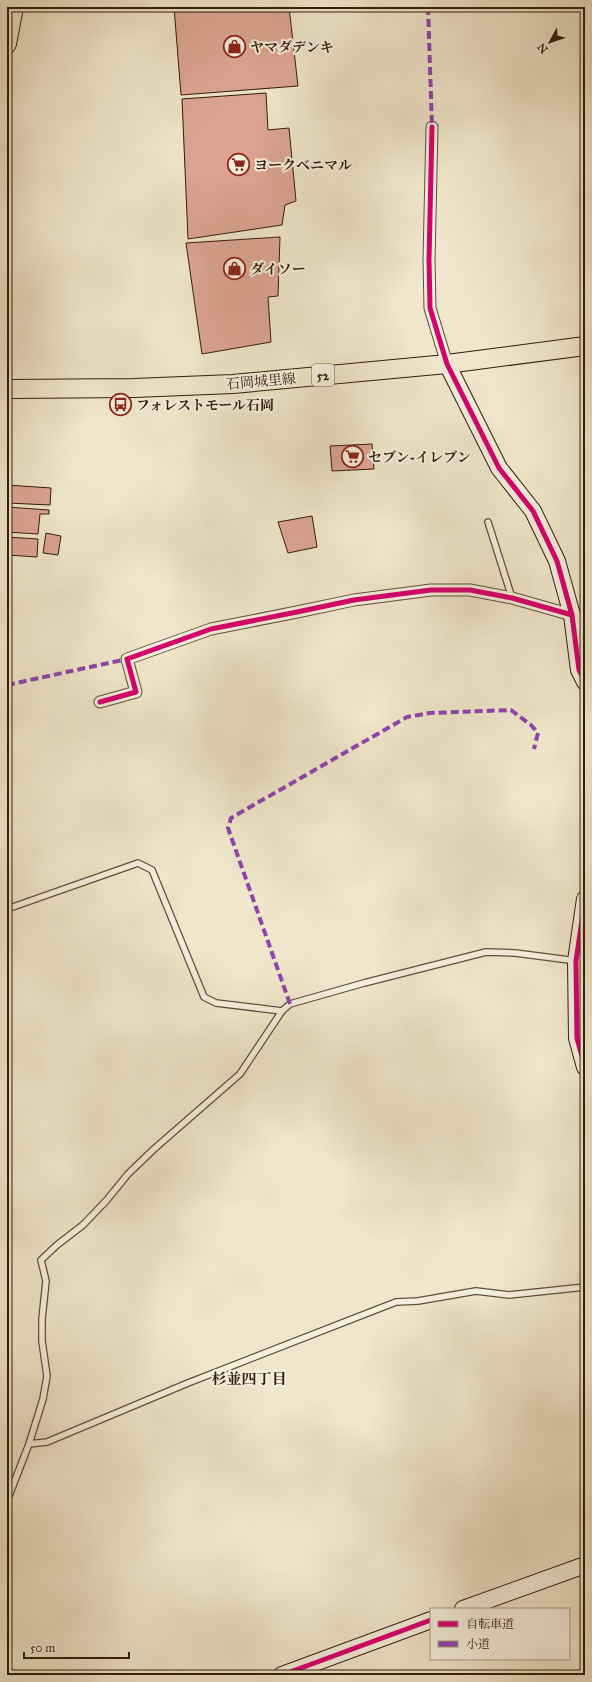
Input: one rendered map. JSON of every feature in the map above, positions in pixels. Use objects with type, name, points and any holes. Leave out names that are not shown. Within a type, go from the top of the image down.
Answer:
[{"type":"main road","points":[[7,44],[14,7]]},
{"type":"main road","name":"石岡城里線","points":[[7,389],[134,388],[233,384],[447,364],[585,346]]},
{"type":"street","points":[[432,128],[429,260],[430,308],[447,364],[500,468],[533,511],[557,561],[572,615],[579,670],[585,682]]},
{"type":"street","points":[[100,702],[136,692],[128,659],[211,628],[354,600],[431,590],[470,590],[512,598],[572,615]]},
{"type":"street","points":[[585,898],[576,1038],[585,1067]]},
{"type":"street","points":[[466,1608],[585,1565]]},
{"type":"street","points":[[282,1675],[430,1620]]},
{"type":"lane","points":[[488,522],[512,598]]},
{"type":"lane","points":[[7,910],[138,863],[152,870],[204,997],[216,1003],[282,1011]]},
{"type":"lane","points":[[7,1501],[29,1444],[43,1399],[47,1376],[42,1341],[42,1319],[46,1281],[42,1260],[57,1245],[83,1225],[106,1201],[128,1174],[154,1149],[240,1074],[282,1011],[290,1004],[364,983],[486,952],[515,953],[580,962]]},
{"type":"lane","points":[[29,1444],[47,1442],[188,1383],[396,1302],[418,1301],[476,1291],[509,1295],[585,1287]]},
{"type":"building","name":"ヤマダデンキ","points":[[174,7],[289,7],[298,86],[181,95]]},
{"type":"building","name":"ヨークベニマル","points":[[266,93],[268,130],[289,128],[296,201],[285,205],[282,225],[188,239],[182,99]]},
{"type":"building","name":"ダイソー","points":[[280,237],[278,296],[268,297],[271,342],[202,354],[186,243]]},
{"type":"building","name":"セブン-イレブン","points":[[372,444],[374,469],[332,471],[330,446]]},
{"type":"building","points":[[7,485],[51,488],[50,505],[7,503]]},
{"type":"building","points":[[7,507],[49,510],[49,514],[40,514],[38,534],[7,532]]},
{"type":"building","points":[[312,516],[317,547],[288,553],[278,522]]},
{"type":"building","points":[[46,533],[61,536],[58,555],[43,553]]},
{"type":"building","points":[[7,537],[38,539],[37,557],[7,555]]},
{"type":"marked path","points":[[428,7],[432,127]]},
{"type":"marked path","points":[[7,685],[127,659]]},
{"type":"marked path","points":[[290,1004],[228,828],[231,818],[407,717],[430,713],[511,710],[531,725],[538,733],[534,749]]},
{"type":"cycle path","points":[[432,127],[429,260],[430,308],[447,364],[499,468],[533,511],[557,561],[572,615],[579,670],[585,682]]},
{"type":"cycle path","points":[[100,702],[136,692],[127,659],[211,629],[354,600],[431,590],[470,590],[512,598],[572,615]]},
{"type":"cycle path","points":[[585,899],[576,961],[577,1038],[585,1067]]},
{"type":"cycle path","points":[[282,1675],[430,1620]]},
{"type":"place","name":"ヤマダデンキ","points":[[235,47]]},
{"type":"place","name":"ヨークベニマル","points":[[239,165]]},
{"type":"place","name":"ダイソー","points":[[234,269]]},
{"type":"place","name":"フォレストモール石岡","points":[[120,405]]},
{"type":"place","name":"セブン-イレブン","points":[[352,457]]},
{"type":"district","name":"杉並四丁目","points":[[249,1379]]}]
